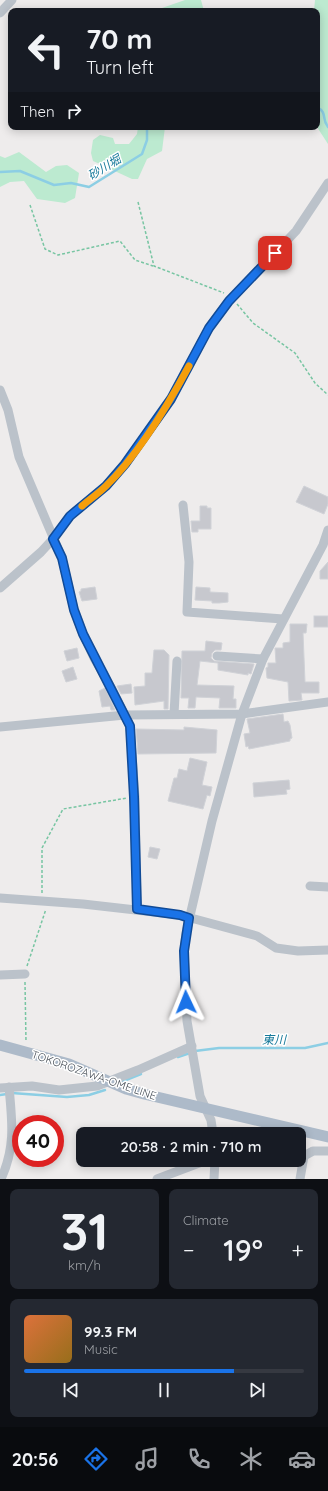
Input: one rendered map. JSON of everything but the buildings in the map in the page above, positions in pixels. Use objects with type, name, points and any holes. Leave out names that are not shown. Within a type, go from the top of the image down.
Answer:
[{"type":"main road","name":"TOKOROZAWA-OME LINE","points":[[0,1045],[48,1058],[144,1094],[328,1137]]},
{"type":"street","points":[[0,14],[12,0]]},
{"type":"street","points":[[0,588],[53,539],[70,516],[106,486],[134,452],[171,399],[209,328],[232,297],[296,231],[328,183]]},
{"type":"street","points":[[0,390],[8,410],[20,457],[62,558],[74,610],[83,634],[130,726],[134,797],[137,909]]},
{"type":"street","points":[[183,505],[188,562],[187,612],[284,620]]},
{"type":"street","points":[[212,1127],[211,1120],[200,1096],[186,1008],[184,951],[189,918],[212,821],[242,714],[263,659],[323,545],[328,530]]},
{"type":"street","points":[[217,656],[263,659]]},
{"type":"street","points":[[174,714],[177,661]]},
{"type":"street","points":[[0,727],[125,715],[242,714],[328,702]]},
{"type":"street","points":[[310,886],[328,886]]},
{"type":"street","points":[[0,898],[137,909],[180,915],[257,936],[276,948],[298,951],[328,950]]},
{"type":"street","points":[[0,975],[25,974]]},
{"type":"street","points":[[1,1179],[8,1164],[13,1142],[10,1097],[4,1088],[32,1086],[59,1090],[97,1086],[108,1080],[138,1070],[192,1046]]},
{"type":"street","points":[[300,1179],[304,1156],[313,1151],[328,1151]]},
{"type":"street","points":[[157,1179],[189,1167]]},
{"type":"street","points":[[214,1179],[215,1167]]},
{"type":"path","points":[[138,202],[154,266]]},
{"type":"path","points":[[30,205],[45,249],[53,254],[58,255],[120,241],[135,260],[232,297],[242,312],[253,323],[295,353],[315,383],[328,395]]},
{"type":"path","points":[[41,901],[42,848],[63,809],[134,797]]},
{"type":"green space","points":[[185,0],[201,0],[203,8],[162,8]]},
{"type":"green space","points":[[315,0],[328,0],[328,144],[319,130],[320,8],[314,8]]},
{"type":"green space","points":[[138,130],[165,130],[162,151],[147,159],[138,179],[132,179],[93,161],[91,153],[93,140],[100,135],[113,138],[115,144],[129,144],[137,134]]},
{"type":"green space","points":[[19,152],[46,172],[56,166],[67,165],[79,173],[75,198],[65,203],[37,199],[24,181],[10,182],[0,187],[0,156],[5,158]]},
{"type":"waterway","name":"砂川堀","points":[[320,109],[328,127]]},
{"type":"waterway","name":"砂川堀","points":[[0,172],[20,171],[54,185],[71,183],[89,187],[142,154],[147,140],[147,130]]},
{"type":"waterway","name":"東川","points":[[195,1051],[219,1048],[305,1048],[328,1043]]},
{"type":"waterway","points":[[178,1057],[190,1053]]},
{"type":"waterway","points":[[121,1082],[141,1074]]},
{"type":"waterway","points":[[12,1093],[67,1097],[89,1095],[105,1090]]},
{"type":"waterway","points":[[0,1095],[7,1094]]},
{"type":"slow traffic","points":[[82,506],[106,486],[125,464],[159,419],[189,366]]},
{"type":"route","points":[[186,1002],[184,951],[189,918],[180,915],[137,909],[134,797],[130,726],[83,634],[74,610],[62,558],[53,539],[70,516],[106,486],[125,464],[159,419],[209,328],[229,301],[275,253]]}]
